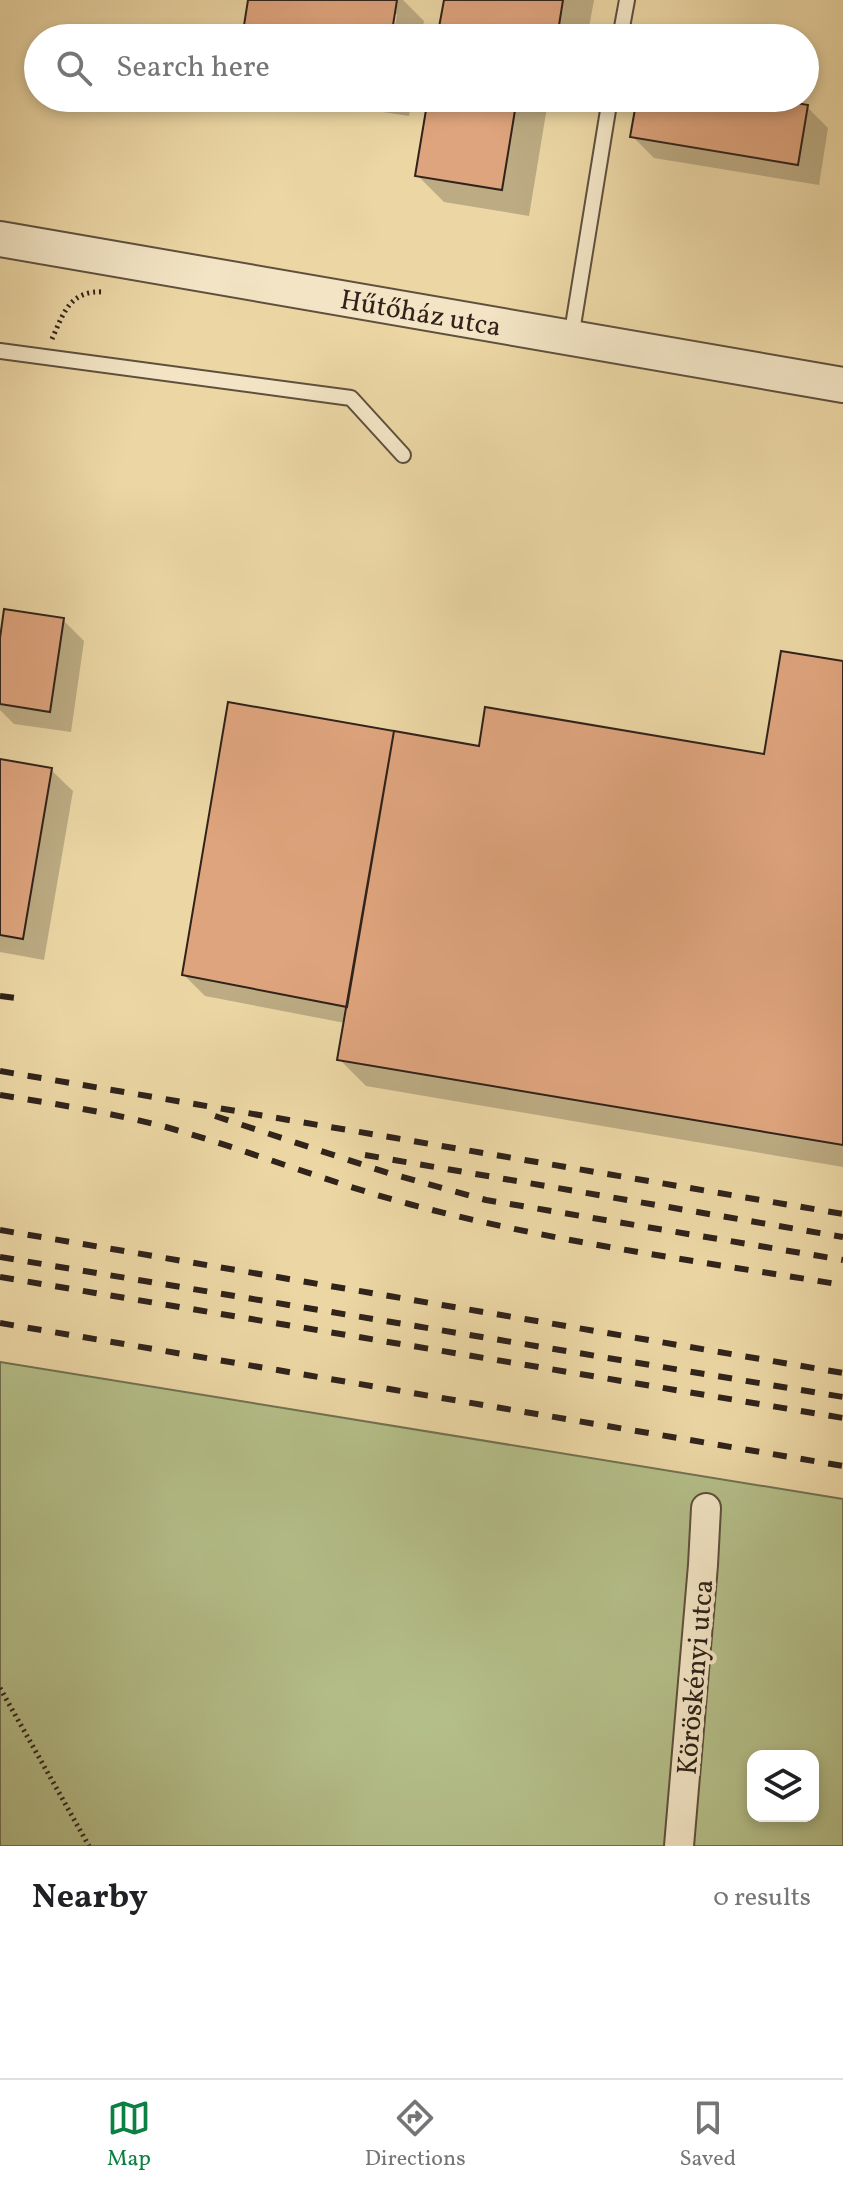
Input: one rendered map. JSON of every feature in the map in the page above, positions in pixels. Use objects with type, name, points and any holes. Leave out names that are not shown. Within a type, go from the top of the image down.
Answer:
[{"type":"street","name":"Hűtőház utca","points":[[0,239],[843,385]]},
{"type":"street","name":"Köröskényi utca","points":[[679,1846],[706,1508]]},
{"type":"lane","points":[[623,24],[627,0]]},
{"type":"lane","points":[[571,338],[608,112]]},
{"type":"lane","points":[[0,351],[351,398],[403,455]]},
{"type":"path","points":[[43,358],[63,315],[76,297],[89,291],[116,293]]},
{"type":"path","points":[[0,1688],[89,1846]]},
{"type":"green space","points":[[0,1362],[843,1499],[843,1846],[0,1846]]},
{"type":"building","points":[[248,0],[397,0],[393,24],[244,24]]},
{"type":"building","points":[[444,0],[563,0],[559,24],[440,24]]},
{"type":"building","points":[[426,112],[515,112],[502,190],[415,176]]},
{"type":"building","points":[[634,112],[807,112],[798,165],[630,137]]},
{"type":"building","points":[[4,609],[64,618],[50,712],[0,704],[0,638]]},
{"type":"building","points":[[781,651],[843,661],[843,1145],[337,1060],[394,731],[479,746],[485,707],[764,754]]},
{"type":"building","points":[[228,702],[394,731],[347,1007],[182,975]]},
{"type":"building","points":[[0,759],[52,768],[23,939],[0,935]]},
{"type":"railway","points":[[0,996],[23,999]]},
{"type":"railway","points":[[0,1071],[843,1214]]},
{"type":"railway","points":[[0,1095],[166,1127],[378,1195],[462,1217],[625,1250],[843,1285]]},
{"type":"railway","points":[[215,1116],[388,1173],[486,1200],[843,1260]]},
{"type":"railway","points":[[365,1155],[843,1237]]},
{"type":"railway","points":[[0,1230],[843,1373]]},
{"type":"railway","points":[[0,1257],[843,1397]]},
{"type":"railway","points":[[0,1277],[843,1418]]},
{"type":"railway","points":[[0,1323],[843,1466]]}]
